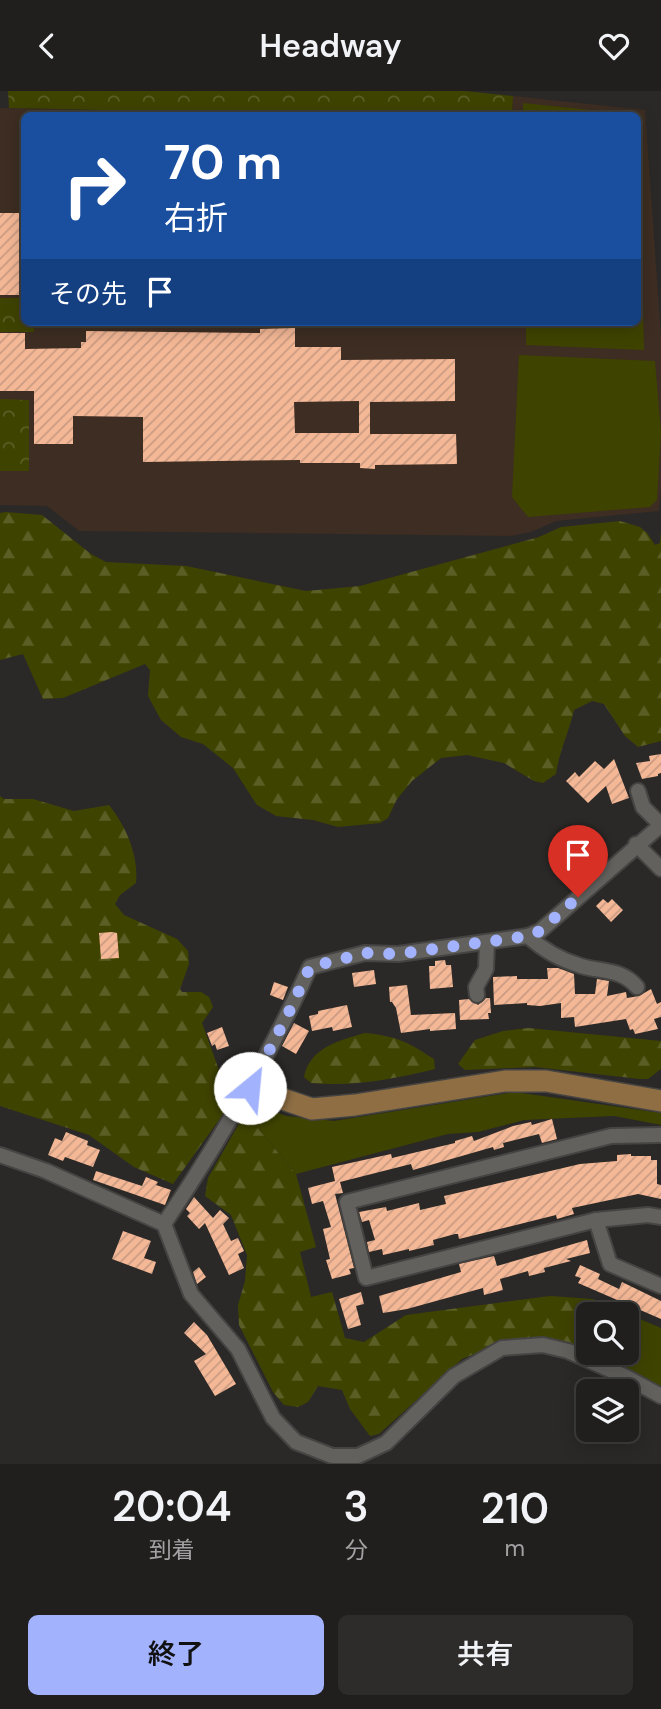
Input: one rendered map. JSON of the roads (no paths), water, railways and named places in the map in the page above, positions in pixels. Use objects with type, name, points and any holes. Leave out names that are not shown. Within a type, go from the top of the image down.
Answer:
[{"type":"street","points":[[164,1224],[250,1088],[310,967],[365,953],[398,954],[528,936],[540,931],[636,844],[661,825],[643,807],[638,791]]},
{"type":"street","points":[[636,844],[661,869]]},
{"type":"street","points":[[528,936],[544,951],[580,966],[628,977],[637,987]]},
{"type":"street","points":[[477,995],[476,987],[486,969],[486,942]]},
{"type":"street","points":[[250,1088],[312,1109],[355,1105],[505,1081],[546,1081],[661,1101]]},
{"type":"street","points":[[661,1135],[611,1136],[347,1202],[366,1278],[596,1220],[648,1215],[661,1217]]},
{"type":"street","points":[[0,1154],[46,1171],[164,1224],[191,1294],[238,1349],[273,1418],[296,1442],[332,1456],[358,1456],[386,1443],[454,1376],[502,1348],[542,1345],[568,1351],[661,1396]]},
{"type":"street","points":[[596,1220],[610,1264],[661,1286]]}]
